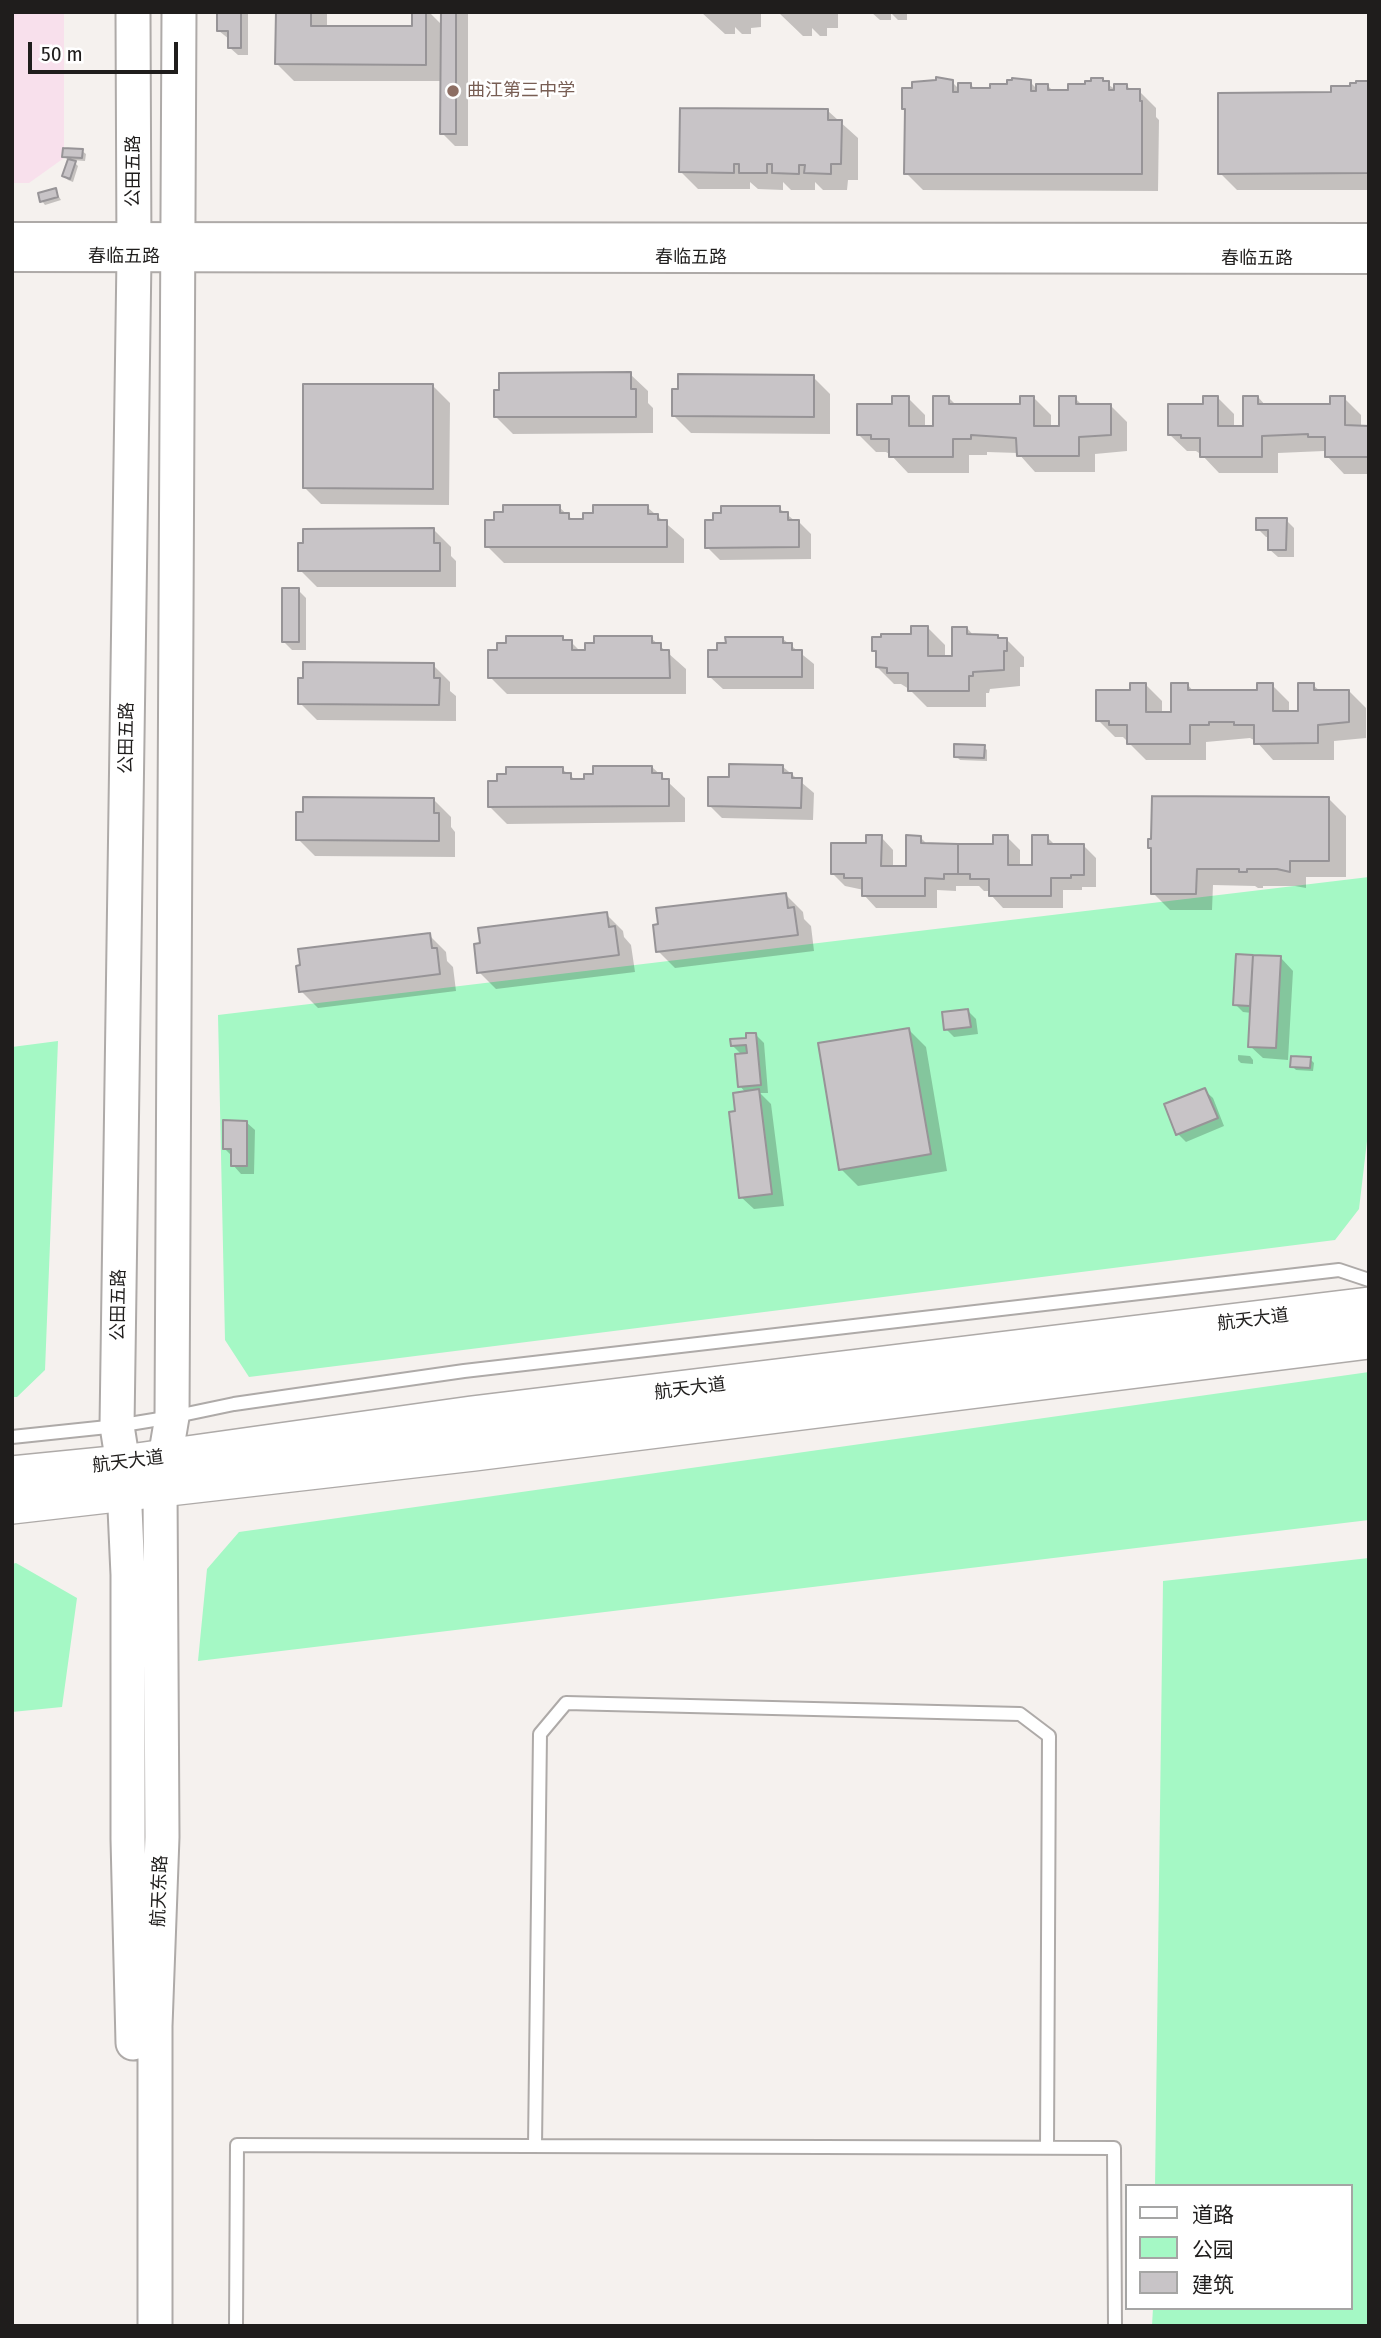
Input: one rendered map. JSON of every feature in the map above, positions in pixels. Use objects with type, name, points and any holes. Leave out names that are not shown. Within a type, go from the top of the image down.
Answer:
[{"type":"main road","name":"公田五路","points":[[123,1478],[117,1426],[134,247],[134,12]]},
{"type":"main road","points":[[163,1472],[172,1417],[179,12]]},
{"type":"main road","name":"航天大道","points":[[12,1505],[123,1478],[486,1414],[1369,1306]]},
{"type":"main road","name":"航天大道","points":[[163,1472],[474,1452],[1369,1340]]},
{"type":"main road","name":"航天东路","points":[[155,2326],[155,2026],[162,1838],[163,1472]]},
{"type":"main road","name":"航天大道","points":[[12,1475],[123,1478]]},
{"type":"main road","name":"航天东路","points":[[123,1478],[128,1575],[128,1839],[134,2027],[132,2326]]},
{"type":"street","name":"春临五路","points":[[12,237],[134,247],[1369,239]]},
{"type":"street","name":"春临五路","points":[[12,257],[134,247]]},
{"type":"street","name":"春临五路","points":[[179,247],[1369,260]]},
{"type":"lane","points":[[12,1437],[117,1426],[234,1404],[464,1371],[1339,1270],[1369,1280]]},
{"type":"lane","points":[[535,2146],[540,1734],[566,1703],[1020,1714],[1049,1736],[1047,2148]]},
{"type":"lane","points":[[236,2326],[237,2145],[1114,2148],[1115,2326]]},
{"type":"shaded area","points":[[12,12],[64,12],[64,158],[29,183],[12,183]]},
{"type":"green space","points":[[1369,877],[1369,1124],[1359,1209],[1335,1240],[249,1377],[225,1340],[218,1015]]},
{"type":"green space","points":[[58,1041],[45,1370],[17,1397],[12,1397],[12,1047]]},
{"type":"green space","points":[[1369,1372],[1369,1520],[198,1661],[207,1569],[239,1532]]},
{"type":"green space","points":[[1369,1558],[1369,2326],[1152,2326],[1153,2310],[1353,2310],[1353,2184],[1155,2184],[1163,1581]]},
{"type":"green space","points":[[16,1563],[77,1598],[62,1707],[12,1712],[12,1564]]},
{"type":"building","points":[[217,12],[241,12],[241,48],[228,48],[228,31],[217,31]]},
{"type":"building","points":[[276,12],[311,12],[311,26],[412,26],[412,12],[426,12],[426,65],[275,64]]},
{"type":"building","points":[[441,12],[456,12],[456,134],[440,134]]},
{"type":"building","points":[[936,77],[953,80],[953,92],[958,92],[958,83],[971,83],[971,88],[990,88],[990,84],[1007,84],[1007,80],[1012,78],[1031,80],[1031,91],[1036,91],[1036,84],[1048,84],[1048,90],[1068,90],[1068,84],[1085,84],[1085,81],[1091,81],[1091,78],[1109,81],[1109,90],[1114,90],[1114,84],[1127,84],[1127,89],[1140,89],[1142,174],[904,174],[905,109],[902,109],[902,88],[912,88],[912,82],[936,80]]},
{"type":"building","points":[[1350,83],[1369,83],[1369,173],[1218,174],[1218,93],[1331,92],[1331,86],[1350,86]]},
{"type":"building","points":[[680,108],[828,109],[828,120],[842,120],[841,164],[831,164],[831,174],[804,173],[805,165],[799,165],[799,174],[772,173],[772,164],[767,164],[767,173],[739,173],[739,164],[734,164],[734,173],[679,172]]},
{"type":"building","points":[[63,148],[83,149],[82,158],[62,157]]},
{"type":"building","points":[[68,159],[76,161],[70,179],[62,176]]},
{"type":"building","points":[[56,188],[58,197],[40,202],[38,193]]},
{"type":"building","points":[[631,372],[631,389],[636,389],[636,417],[494,417],[494,390],[499,390],[499,373]]},
{"type":"building","points":[[678,374],[814,375],[814,417],[672,416],[672,389],[678,389]]},
{"type":"building","points":[[303,384],[433,384],[433,489],[303,488]]},
{"type":"building","points":[[892,396],[909,396],[909,426],[933,426],[933,396],[949,396],[949,404],[1020,404],[1020,396],[1034,396],[1034,426],[1059,426],[1059,396],[1076,396],[1076,404],[1111,404],[1111,435],[1079,437],[1079,456],[1017,456],[1016,438],[971,435],[971,439],[953,439],[953,457],[889,457],[889,439],[871,439],[871,435],[857,435],[857,404],[892,404]]},
{"type":"building","points":[[1203,396],[1218,396],[1218,426],[1243,426],[1243,396],[1258,396],[1258,404],[1330,404],[1330,396],[1345,396],[1345,425],[1369,426],[1369,457],[1325,457],[1325,437],[1308,437],[1308,434],[1262,436],[1262,457],[1200,457],[1200,438],[1168,435],[1168,404],[1203,404]]},
{"type":"building","points":[[503,505],[560,505],[560,513],[569,513],[569,519],[583,519],[583,513],[593,513],[593,505],[648,505],[648,514],[658,514],[658,520],[667,520],[667,547],[485,547],[485,520],[494,520],[494,512],[503,512]]},
{"type":"building","points":[[721,506],[780,506],[780,512],[788,512],[788,520],[799,520],[799,547],[705,548],[705,520],[713,520],[713,513],[721,513]]},
{"type":"building","points":[[1256,518],[1287,518],[1286,550],[1268,550],[1268,530],[1256,530]]},
{"type":"building","points":[[434,528],[434,543],[440,543],[440,571],[298,571],[298,543],[303,543],[303,529]]},
{"type":"building","points":[[282,588],[299,588],[299,642],[282,642]]},
{"type":"building","points":[[911,626],[928,626],[928,656],[952,656],[952,627],[967,627],[967,634],[1007,638],[1004,670],[973,672],[973,676],[969,676],[969,691],[908,691],[908,673],[887,673],[887,668],[876,667],[876,651],[872,651],[872,637],[881,637],[881,634],[911,634]]},
{"type":"building","points":[[506,636],[563,636],[563,640],[572,640],[572,650],[585,650],[585,643],[594,643],[594,636],[652,636],[652,643],[661,643],[661,650],[669,650],[670,678],[488,678],[488,650],[497,650],[497,643],[506,643]]},
{"type":"building","points":[[725,637],[783,637],[783,643],[792,643],[792,650],[802,650],[802,677],[708,677],[708,650],[717,650],[717,643],[726,643]]},
{"type":"building","points":[[303,662],[434,663],[434,678],[440,678],[439,705],[298,704],[298,678],[303,678]]},
{"type":"building","points":[[1130,683],[1146,683],[1146,712],[1171,712],[1171,683],[1188,683],[1188,690],[1257,690],[1257,683],[1273,683],[1273,711],[1298,711],[1298,683],[1314,683],[1314,690],[1349,690],[1349,722],[1318,725],[1318,743],[1254,744],[1254,725],[1209,722],[1209,725],[1190,725],[1190,744],[1127,744],[1127,725],[1109,725],[1109,721],[1096,721],[1096,690],[1130,690]]},
{"type":"building","points":[[954,744],[985,745],[984,758],[954,757]]},
{"type":"building","points":[[729,764],[783,765],[783,773],[792,773],[792,778],[802,778],[801,808],[708,806],[708,777],[729,777]]},
{"type":"building","points":[[593,766],[652,766],[652,773],[662,773],[662,779],[669,779],[669,806],[488,807],[488,781],[497,781],[497,774],[506,774],[506,767],[563,767],[563,773],[571,773],[571,779],[584,779],[584,774],[593,774]]},
{"type":"building","points":[[1152,796],[1329,797],[1329,861],[1290,861],[1290,872],[1277,869],[1247,869],[1247,872],[1239,872],[1239,869],[1197,869],[1196,894],[1151,894],[1151,848],[1148,848],[1148,839],[1151,839]]},
{"type":"building","points":[[303,797],[434,798],[434,813],[439,813],[439,841],[296,840],[296,812],[303,812]]},
{"type":"building","points":[[866,835],[882,835],[881,866],[906,866],[906,835],[921,836],[921,843],[958,844],[958,874],[944,874],[944,879],[925,878],[925,896],[862,896],[862,878],[844,878],[844,874],[831,874],[831,843],[866,843]]},
{"type":"building","points":[[993,835],[1008,835],[1008,865],[1032,865],[1032,835],[1048,835],[1048,844],[1084,844],[1084,875],[1051,878],[1051,896],[989,896],[989,879],[970,879],[970,874],[958,874],[958,844],[993,844]]},
{"type":"building","points":[[786,893],[788,908],[794,907],[798,935],[656,952],[653,925],[658,924],[656,908]]},
{"type":"building","points":[[607,912],[609,927],[615,926],[619,955],[477,973],[474,944],[480,943],[478,928]]},
{"type":"building","points":[[430,933],[432,948],[437,948],[440,974],[299,992],[296,966],[300,965],[298,949]]},
{"type":"building","points":[[1236,954],[1253,955],[1250,1006],[1233,1005]]},
{"type":"building","points":[[1253,955],[1281,956],[1276,1048],[1248,1047]]},
{"type":"building","points":[[968,1009],[971,1027],[944,1030],[942,1012]]},
{"type":"building","points":[[909,1028],[931,1154],[839,1170],[818,1043]]},
{"type":"building","points":[[746,1033],[756,1033],[761,1085],[738,1087],[735,1054],[747,1053],[746,1045],[731,1046],[730,1039],[746,1038]]},
{"type":"building","points":[[1291,1056],[1311,1057],[1310,1068],[1290,1067]]},
{"type":"building","points":[[1205,1088],[1218,1118],[1176,1135],[1164,1104]]},
{"type":"building","points":[[759,1089],[772,1194],[739,1198],[729,1112],[735,1111],[733,1093]]},
{"type":"building","points":[[223,1120],[247,1121],[247,1166],[231,1166],[231,1149],[223,1149]]},
{"type":"place","name":"曲江第三中学","points":[[453,91]]}]
